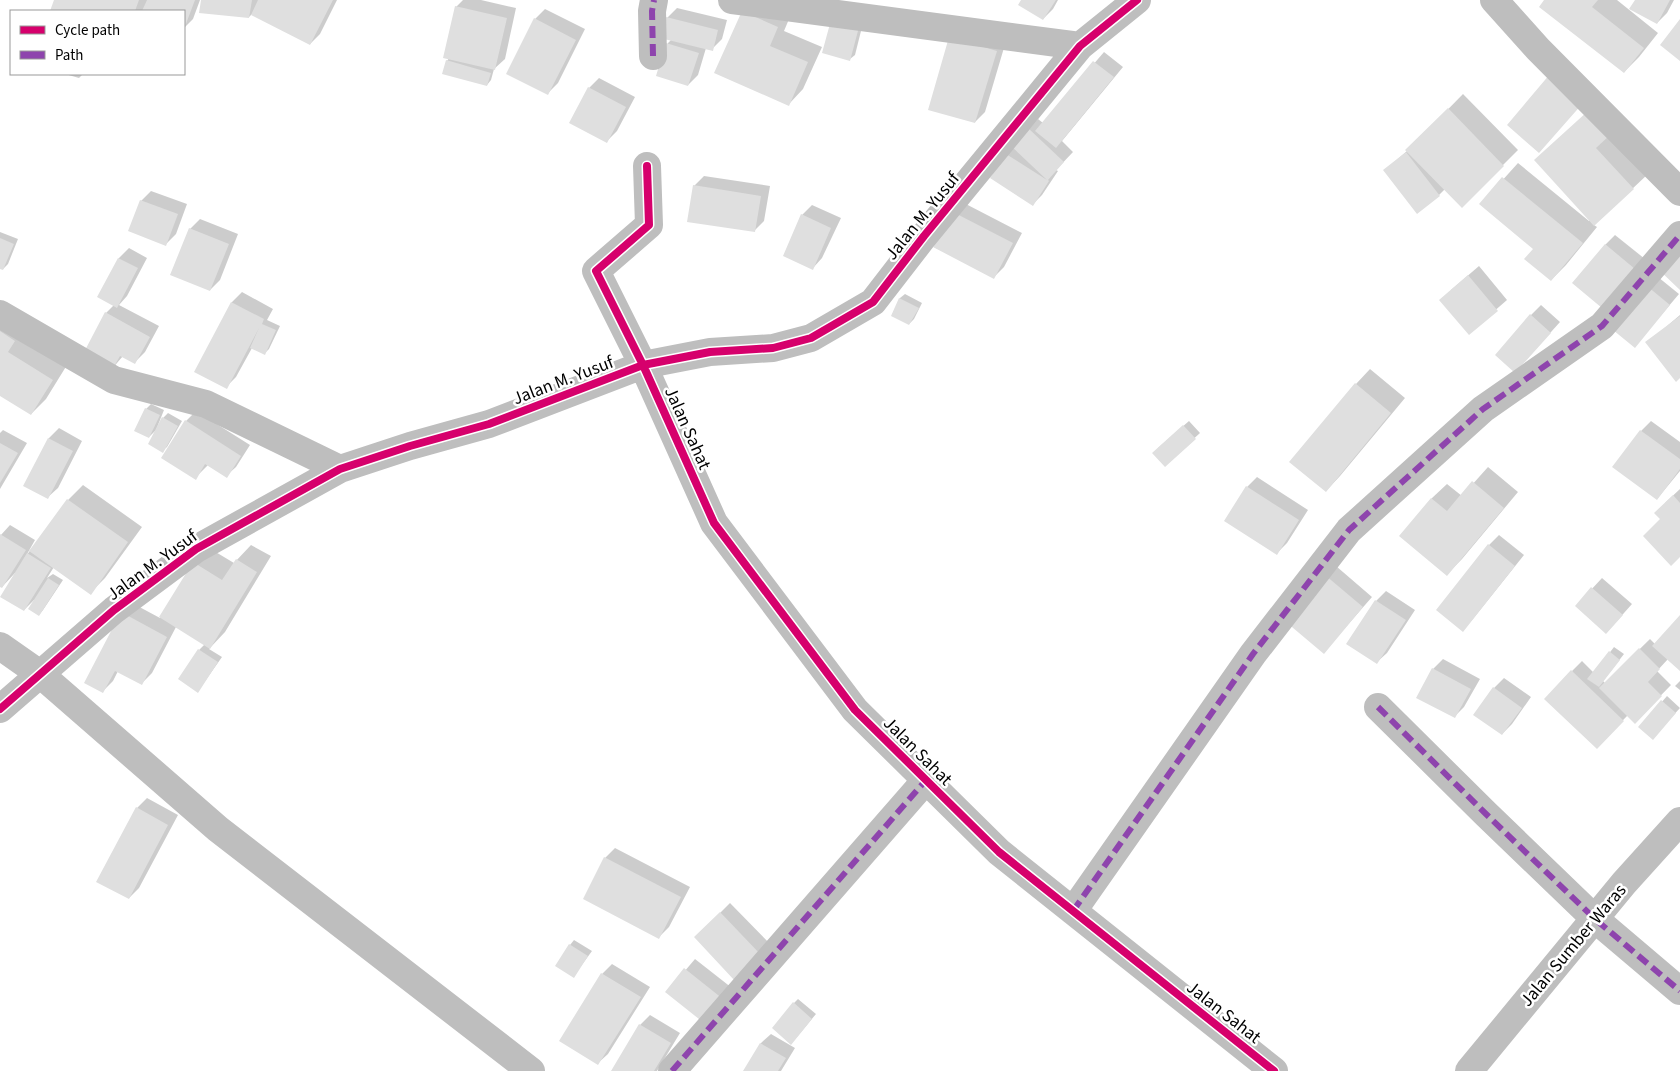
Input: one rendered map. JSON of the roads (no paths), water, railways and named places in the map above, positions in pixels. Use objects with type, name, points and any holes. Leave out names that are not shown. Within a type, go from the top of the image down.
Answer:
[{"type":"street","points":[[653,56],[652,11],[654,0]]},
{"type":"street","points":[[732,0],[1080,46]]},
{"type":"street","name":"Jalan M. Yusuf","points":[[0,709],[114,610],[196,549],[340,469],[410,446],[489,424],[643,365],[710,352],[772,348],[811,338],[873,302],[924,236],[1080,46],[1137,0]]},
{"type":"street","points":[[1494,0],[1538,49],[1680,192]]},
{"type":"street","name":"Jalan Sahat","points":[[647,166],[650,225],[596,270],[643,365],[714,523],[856,710],[998,852],[1274,1071]]},
{"type":"street","points":[[1072,911],[1253,654],[1350,530],[1482,409],[1602,326],[1680,235]]},
{"type":"street","points":[[0,314],[114,380],[206,404],[340,469]]},
{"type":"street","points":[[0,646],[40,674],[218,829],[531,1071]]},
{"type":"street","points":[[1378,706],[1595,919],[1680,991]]},
{"type":"street","points":[[672,1071],[926,780]]},
{"type":"street","name":"Jalan Sumber Waras","points":[[1469,1071],[1624,883],[1680,821]]}]
